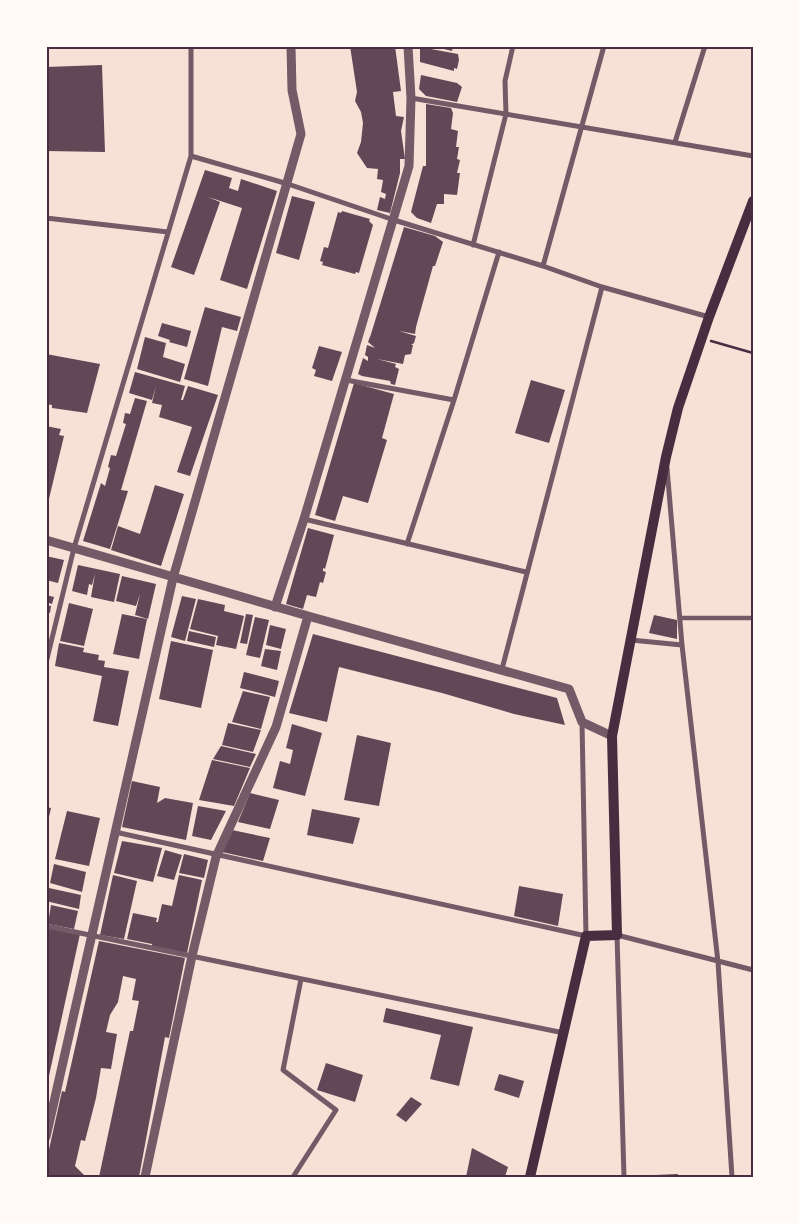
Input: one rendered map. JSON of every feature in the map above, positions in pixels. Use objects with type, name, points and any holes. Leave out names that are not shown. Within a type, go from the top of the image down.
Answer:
[{"type":"main road","points":[[530,1177],[586,936],[617,935],[612,736],[666,457],[678,408],[709,316],[753,201]]},
{"type":"street","points":[[46,663],[74,548],[191,156],[190,46]]},
{"type":"street","points":[[46,1137],[173,578],[301,134],[292,90],[291,46]]},
{"type":"street","points":[[275,607],[304,519],[409,166],[411,98],[408,46]]},
{"type":"street","points":[[473,245],[506,114],[504,81],[513,46]]},
{"type":"street","points":[[544,266],[604,46]]},
{"type":"street","points":[[675,142],[705,46]]},
{"type":"street","points":[[411,98],[753,156]]},
{"type":"street","points":[[191,156],[288,184],[394,220],[544,266],[602,287],[709,316]]},
{"type":"street","points":[[46,218],[168,232]]},
{"type":"street","points":[[406,544],[454,400],[499,252]]},
{"type":"street","points":[[502,669],[602,287]]},
{"type":"street","points":[[346,380],[454,400]]},
{"type":"street","points":[[666,457],[682,646],[718,962],[732,1177]]},
{"type":"street","points":[[304,519],[526,572]]},
{"type":"street","points":[[46,540],[173,578],[569,689],[582,722],[586,936],[114,832]]},
{"type":"street","points":[[145,1177],[192,956],[217,854],[276,727],[308,616]]},
{"type":"street","points":[[680,618],[753,618]]},
{"type":"street","points":[[631,640],[682,646]]},
{"type":"street","points":[[582,722],[612,736]]},
{"type":"street","points":[[46,926],[564,1033]]},
{"type":"street","points":[[624,1177],[617,935],[753,970]]},
{"type":"street","points":[[294,1177],[336,1110],[283,1070],[301,979]]},
{"type":"path","points":[[716,343],[753,353]]},
{"type":"building","points":[[350,46],[395,46],[401,91],[393,92],[396,116],[404,117],[401,131],[405,159],[400,159],[400,173],[390,213],[377,210],[380,197],[385,199],[386,194],[381,192],[383,180],[377,179],[378,169],[367,168],[357,153],[361,142],[363,123],[361,112],[355,101],[357,92]]},
{"type":"building","points":[[436,46],[453,46],[452,51]]},
{"type":"building","points":[[420,47],[458,54],[457,69],[454,68],[454,71],[420,62]]},
{"type":"building","points":[[102,65],[105,152],[46,151],[46,67]]},
{"type":"building","points":[[421,75],[457,83],[462,87],[457,102],[426,96],[419,89]]},
{"type":"building","points":[[426,104],[451,108],[453,113],[451,129],[458,131],[456,147],[459,147],[457,159],[460,160],[457,173],[460,173],[457,195],[444,194],[444,204],[437,204],[431,223],[417,218],[411,212],[423,166],[426,166]]},
{"type":"building","points":[[205,170],[232,178],[229,188],[238,191],[241,179],[277,191],[247,289],[220,280],[242,208],[208,197],[220,202],[194,275],[171,267]]},
{"type":"building","points":[[292,196],[315,202],[299,260],[276,253]]},
{"type":"building","points":[[342,211],[370,219],[369,221],[373,225],[359,273],[356,272],[355,274],[322,265],[323,262],[320,261],[324,247],[328,248],[338,212],[341,213]]},
{"type":"building","points":[[404,227],[435,236],[443,242],[435,266],[433,266],[415,334],[399,331],[416,336],[414,343],[411,345],[413,345],[411,354],[405,355],[403,364],[377,359],[396,364],[395,367],[399,369],[395,385],[391,384],[390,381],[358,374],[363,358],[368,361],[368,357],[365,355],[367,345],[375,348],[368,342]]},
{"type":"building","points":[[205,307],[241,317],[237,331],[222,327],[208,386],[184,379]]},
{"type":"building","points":[[162,323],[191,331],[187,347],[169,342],[170,340],[158,336]]},
{"type":"building","points":[[145,337],[166,343],[163,357],[185,364],[180,382],[137,369]]},
{"type":"building","points":[[319,346],[342,352],[332,381],[314,376],[316,370],[312,368]]},
{"type":"building","points":[[46,354],[100,364],[87,413],[52,408],[52,405],[46,404]]},
{"type":"building","points":[[135,372],[185,386],[181,400],[183,400],[188,386],[218,395],[190,476],[177,472],[192,427],[159,417],[162,405],[152,403],[156,386],[152,400],[129,393]]},
{"type":"building","points":[[531,380],[565,390],[549,443],[515,433]]},
{"type":"building","points":[[354,383],[394,394],[382,438],[387,440],[368,503],[343,496],[335,521],[315,515]]},
{"type":"building","points":[[135,398],[147,401],[121,490],[128,491],[110,549],[83,541],[101,483],[105,486],[111,455],[116,456],[126,424],[123,423],[125,413],[130,414]]},
{"type":"building","points":[[46,426],[61,429],[59,435],[64,436],[48,503],[46,502]]},
{"type":"building","points":[[155,485],[184,494],[161,566],[111,550],[118,526],[140,534]]},
{"type":"building","points":[[308,528],[334,535],[325,569],[323,568],[323,571],[326,572],[323,583],[320,582],[316,597],[307,595],[303,609],[286,604]]},
{"type":"building","points":[[46,556],[64,560],[58,583],[46,580]]},
{"type":"building","points":[[78,565],[120,574],[114,602],[91,597],[95,574],[92,585],[89,584],[87,595],[72,591]]},
{"type":"building","points":[[122,576],[156,584],[148,619],[135,615],[140,594],[136,606],[116,601]]},
{"type":"building","points":[[46,595],[54,597],[52,604],[46,602]]},
{"type":"building","points":[[182,596],[196,599],[185,641],[171,637]]},
{"type":"building","points":[[198,599],[225,605],[224,611],[244,616],[236,649],[216,645],[218,636],[190,629]]},
{"type":"building","points":[[69,603],[93,609],[84,646],[60,641]]},
{"type":"building","points":[[46,605],[51,606],[50,613],[46,612]]},
{"type":"building","points":[[122,614],[147,619],[139,659],[113,654]]},
{"type":"building","points":[[246,614],[253,615],[247,644],[240,643]]},
{"type":"building","points":[[654,615],[677,620],[677,639],[649,633]]},
{"type":"building","points":[[255,617],[269,620],[260,658],[246,655]]},
{"type":"building","points":[[270,625],[286,629],[281,649],[266,645]]},
{"type":"building","points":[[189,631],[216,637],[214,647],[187,641]]},
{"type":"building","points":[[313,634],[557,698],[565,725],[514,714],[442,693],[339,667],[327,722],[289,713]]},
{"type":"building","points":[[171,641],[213,650],[201,708],[159,699]]},
{"type":"building","points":[[59,643],[84,648],[83,652],[99,655],[98,660],[105,661],[104,667],[129,671],[118,726],[93,721],[102,676],[55,666]]},
{"type":"building","points":[[265,649],[281,651],[277,670],[261,666]]},
{"type":"building","points":[[244,672],[279,681],[275,697],[240,688]]},
{"type":"building","points":[[243,691],[270,697],[261,729],[232,722]]},
{"type":"building","points":[[228,723],[261,730],[253,752],[222,745]]},
{"type":"building","points":[[292,724],[322,733],[305,796],[273,788],[280,761],[290,764],[293,750],[286,748]]},
{"type":"building","points":[[357,735],[391,743],[379,806],[344,800]]},
{"type":"building","points":[[221,746],[256,754],[250,767],[213,759]]},
{"type":"building","points":[[212,760],[250,768],[234,806],[199,800]]},
{"type":"building","points":[[132,781],[160,787],[157,803],[165,798],[193,803],[186,840],[122,827]]},
{"type":"building","points":[[250,793],[279,800],[270,829],[238,822]]},
{"type":"building","points":[[198,806],[226,811],[211,840],[192,836]]},
{"type":"building","points":[[46,807],[51,808],[47,826],[46,825]]},
{"type":"building","points":[[312,809],[360,818],[353,844],[307,835]]},
{"type":"building","points":[[67,811],[100,818],[89,866],[55,859]]},
{"type":"building","points":[[232,830],[270,838],[263,861],[222,852]]},
{"type":"building","points":[[122,841],[162,848],[153,882],[114,873]]},
{"type":"building","points":[[165,850],[182,855],[174,880],[157,876]]},
{"type":"building","points":[[184,854],[208,860],[204,878],[179,873]]},
{"type":"building","points":[[54,864],[86,872],[82,892],[50,883]]},
{"type":"building","points":[[113,875],[137,881],[124,939],[100,935]]},
{"type":"building","points":[[179,875],[202,880],[187,953],[127,939],[133,913],[157,918],[156,922],[158,922],[162,904],[172,906]]},
{"type":"building","points":[[519,886],[563,894],[558,926],[514,916]]},
{"type":"building","points":[[49,888],[81,895],[79,909],[46,901]]},
{"type":"building","points":[[51,905],[78,911],[74,929],[48,924]]},
{"type":"building","points":[[46,927],[80,934],[47,1085],[46,1085]]},
{"type":"building","points":[[99,941],[185,958],[169,1038],[165,1037],[139,1177],[99,1177],[130,1031],[133,1031],[139,1001],[132,1000],[136,979],[123,976],[118,1002],[110,1015],[106,1032],[117,1034],[111,1069],[101,1068],[96,1098],[85,1141],[81,1140],[75,1166],[86,1177],[49,1177],[46,1173],[46,1163],[62,1091],[65,1092]]},
{"type":"building","points":[[386,1008],[473,1027],[459,1086],[430,1079],[441,1035],[383,1022]]},
{"type":"building","points":[[326,1063],[363,1075],[355,1102],[317,1090]]},
{"type":"building","points":[[499,1074],[524,1081],[519,1098],[494,1090]]},
{"type":"building","points":[[411,1097],[422,1104],[406,1122],[396,1115]]},
{"type":"building","points":[[472,1148],[508,1167],[505,1177],[466,1177]]},
{"type":"building","points":[[678,1174],[678,1177],[655,1177],[655,1175]]}]
